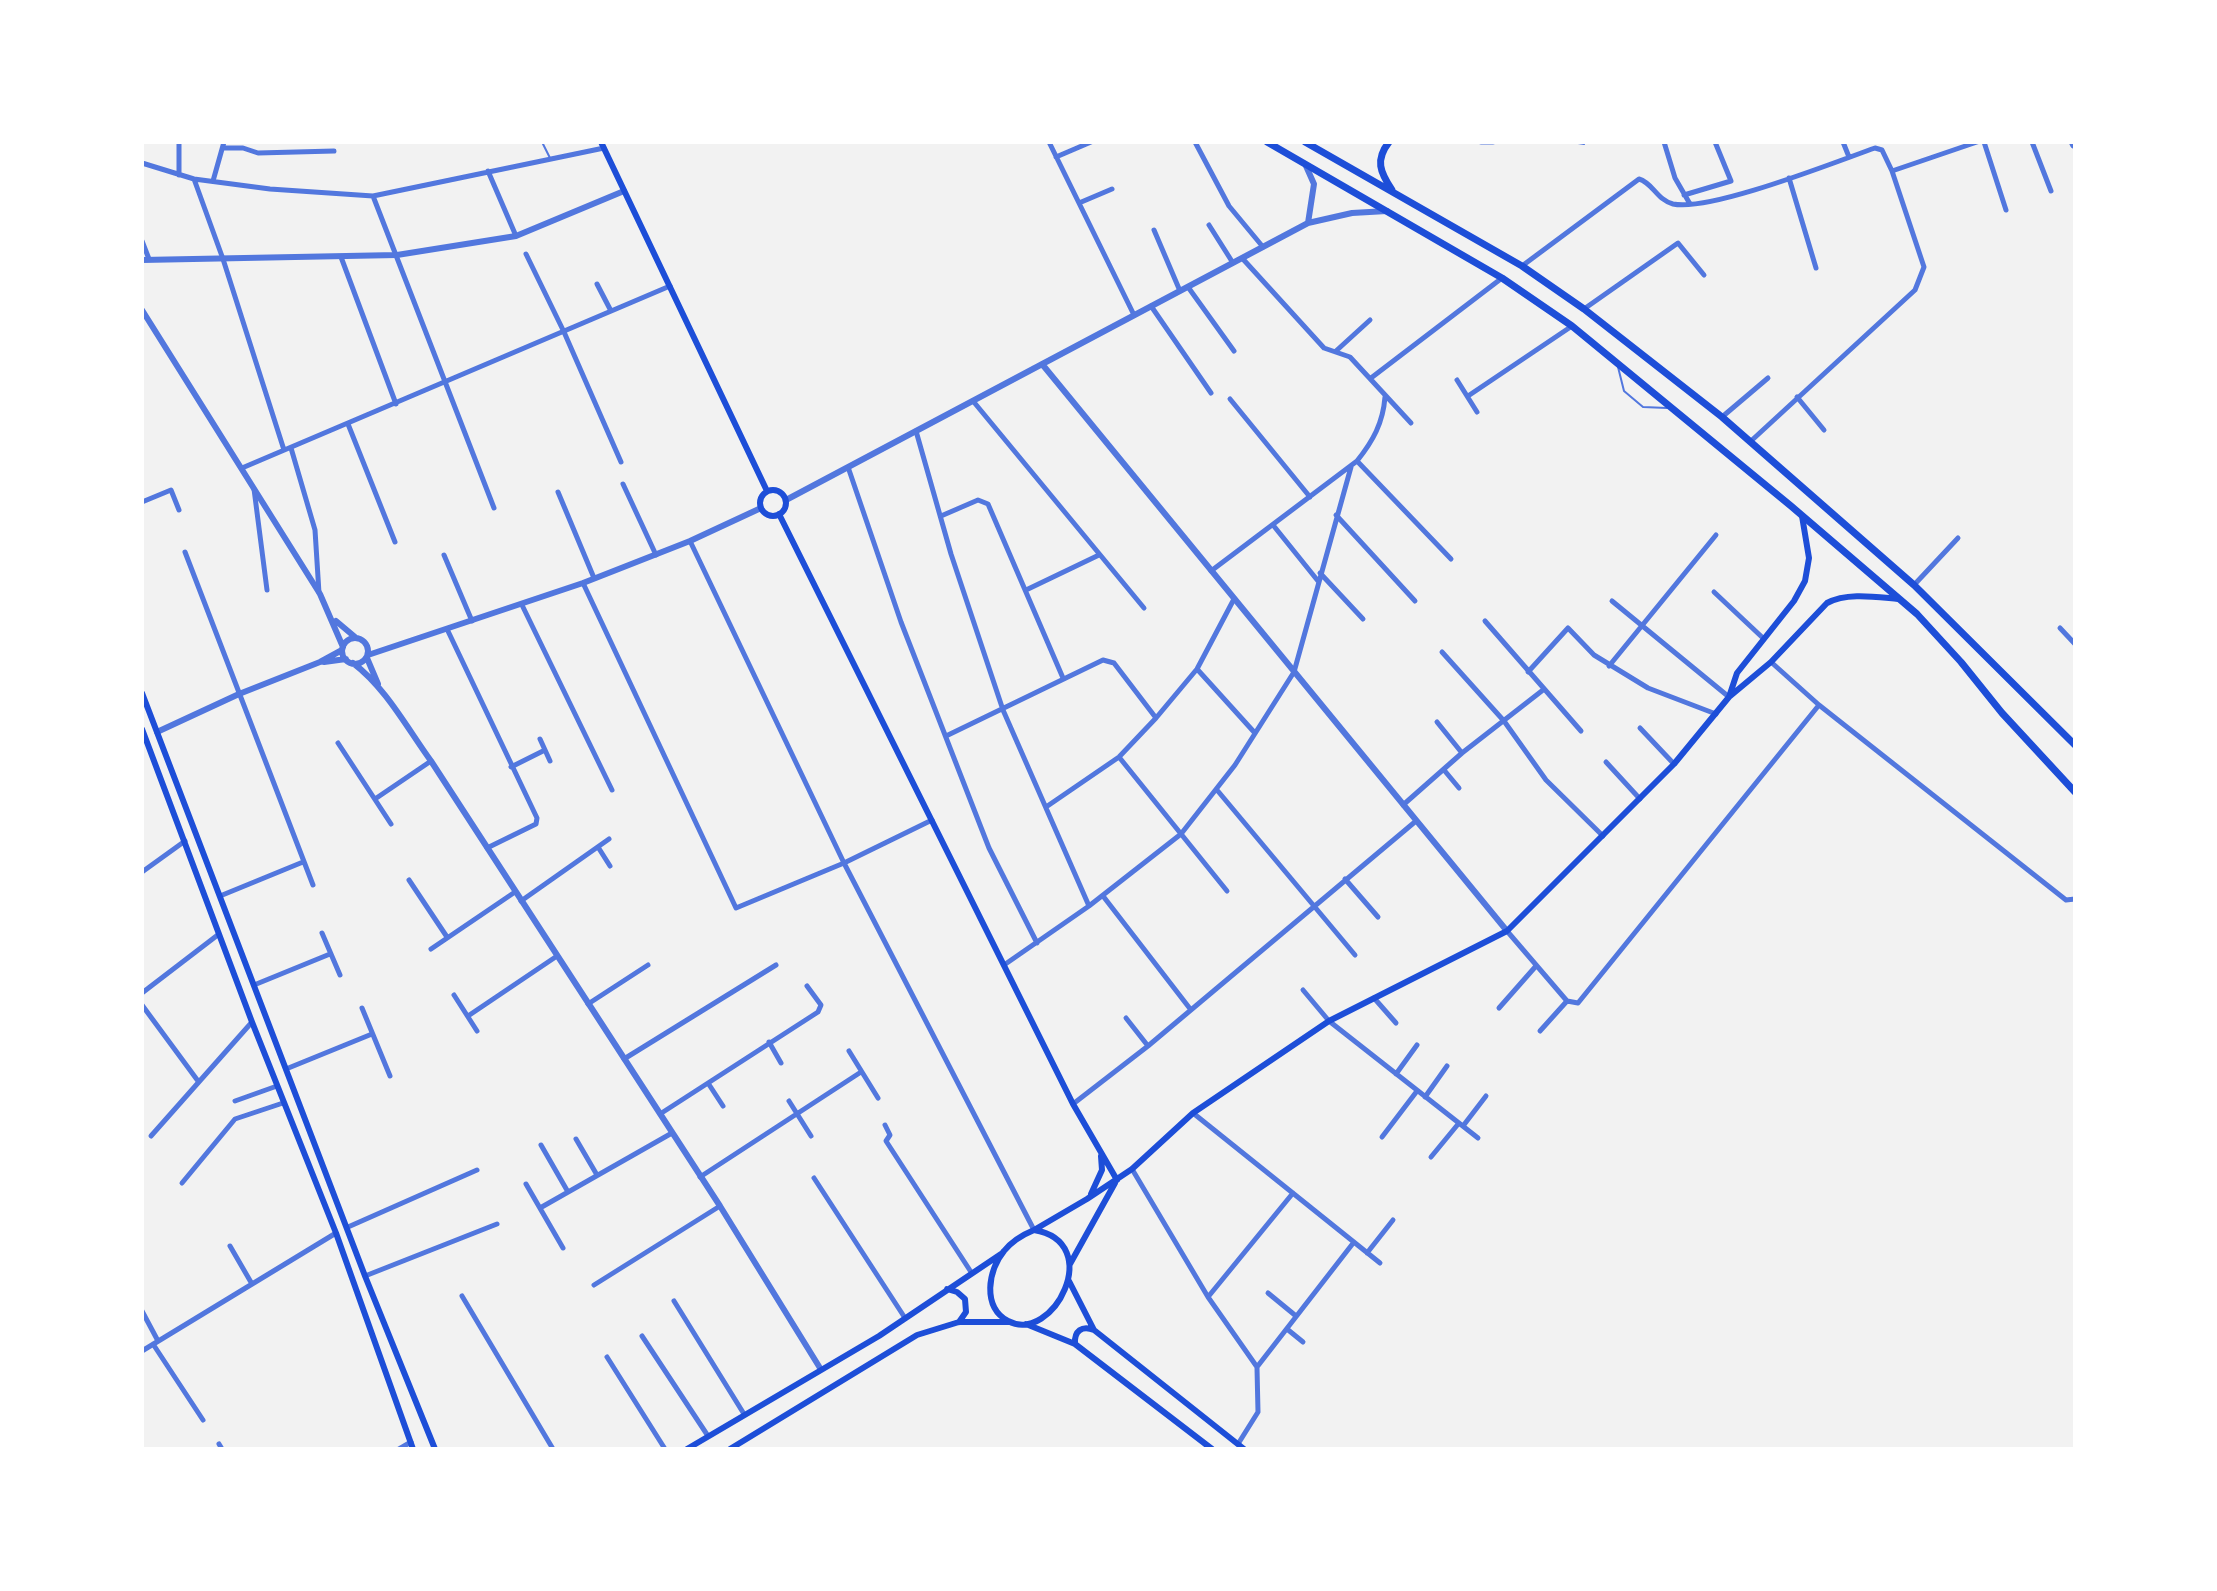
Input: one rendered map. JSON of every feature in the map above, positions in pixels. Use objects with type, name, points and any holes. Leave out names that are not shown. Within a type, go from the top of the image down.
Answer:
[{"type":"main road","points":[[1267,142],[1502,278],[1572,326],[1617,362],[1802,516],[1937,634],[2002,713],[2075,792]]},
{"type":"main road","points":[[1308,142],[1522,266],[1584,309],[1722,417],[1914,585],[2075,745]]},
{"type":"main road","points":[[1389,142],[1382,151],[1379,163],[1382,175],[1393,192]]},
{"type":"main road","points":[[602,145],[767,491]]},
{"type":"main road","points":[[767,491],[779,491],[786,500],[785,508],[779,514],[771,516],[761,508],[761,496],[767,491]]},
{"type":"main road","points":[[779,514],[1073,1104],[1117,1180]]},
{"type":"main road","points":[[1729,697],[1737,673],[1794,601],[1805,581],[1809,558],[1802,516]]},
{"type":"main road","points":[[687,1449],[879,1336],[1001,1254],[1021,1236],[1117,1180],[1193,1113],[1329,1021],[1507,931],[1674,764],[1729,697],[1771,662],[1830,600],[1856,597],[1898,599]]},
{"type":"main road","points":[[142,693],[365,1276],[435,1449]]},
{"type":"main road","points":[[142,729],[283,1103],[336,1233],[412,1445]]},
{"type":"main road","points":[[224,943],[237,939]]},
{"type":"main road","points":[[1087,1199],[1102,1170],[1100,1153]]},
{"type":"main road","points":[[1069,1265],[1117,1180]]},
{"type":"main road","points":[[1026,1324],[1042,1318],[1050,1310],[1069,1281],[1069,1265],[1063,1246],[1055,1236],[1034,1230]]},
{"type":"main road","points":[[1001,1254],[991,1281],[992,1304],[1010,1322]]},
{"type":"main road","points":[[1069,1281],[1094,1330]]},
{"type":"main road","points":[[947,1289],[965,1299],[966,1312],[959,1322]]},
{"type":"main road","points":[[730,1449],[917,1335],[959,1322],[1026,1324],[1075,1344],[1212,1449]]},
{"type":"main road","points":[[1075,1344],[1079,1330],[1087,1327],[1094,1330],[1241,1447]]},
{"type":"street","points":[[179,142],[179,175]]},
{"type":"street","points":[[1049,142],[1134,315]]},
{"type":"street","points":[[1056,157],[1091,142]]},
{"type":"street","points":[[1195,142],[1229,206],[1263,247]]},
{"type":"street","points":[[1481,142],[1493,142]]},
{"type":"street","points":[[1664,142],[1675,178],[1690,205]]},
{"type":"street","points":[[1684,195],[1731,181],[1715,142]]},
{"type":"street","points":[[1843,142],[1849,157]]},
{"type":"street","points":[[1942,142],[1945,152]]},
{"type":"street","points":[[1892,171],[1977,142]]},
{"type":"street","points":[[1984,142],[2006,210]]},
{"type":"street","points":[[2032,142],[2051,191]]},
{"type":"street","points":[[213,181],[224,145],[258,153],[334,151]]},
{"type":"street","points":[[142,163],[194,179],[270,189],[373,196],[602,145]]},
{"type":"street","points":[[1522,266],[1639,179],[1666,202],[1690,205],[1789,178],[1878,148],[1892,171],[1924,267],[1920,282],[1751,441]]},
{"type":"street","points":[[1305,164],[1314,184],[1308,223]]},
{"type":"street","points":[[488,171],[516,236]]},
{"type":"street","points":[[1789,178],[1816,268]]},
{"type":"street","points":[[194,179],[315,530],[321,598],[343,648],[350,661],[367,674],[431,761],[720,1206],[820,1368]]},
{"type":"street","points":[[1079,203],[1112,189]]},
{"type":"street","points":[[142,241],[145,260],[397,255],[516,236],[624,191]]},
{"type":"street","points":[[373,196],[494,508]]},
{"type":"street","points":[[786,500],[1308,223],[1352,213],[1390,211]]},
{"type":"street","points":[[1209,225],[1233,263]]},
{"type":"street","points":[[1154,230],[1180,291]]},
{"type":"street","points":[[1584,309],[1674,244],[1683,247],[1704,275]]},
{"type":"street","points":[[526,254],[621,462]]},
{"type":"street","points":[[341,257],[396,404]]},
{"type":"street","points":[[1242,258],[1324,348],[1350,357],[1411,423]]},
{"type":"street","points":[[1371,378],[1502,278]]},
{"type":"street","points":[[597,284],[611,311]]},
{"type":"street","points":[[242,468],[670,286]]},
{"type":"street","points":[[1188,287],[1234,351]]},
{"type":"street","points":[[1151,306],[1211,393]]},
{"type":"street","points":[[142,310],[336,621],[365,642],[378,647],[394,646]]},
{"type":"street","points":[[1335,351],[1370,320]]},
{"type":"street","points":[[1468,396],[1572,326]]},
{"type":"street","points":[[1042,364],[1416,821],[1569,1002],[1578,1003],[1585,997],[1819,705]]},
{"type":"street","points":[[1722,417],[1768,378]]},
{"type":"street","points":[[1457,380],[1477,412]]},
{"type":"street","points":[[1211,571],[1357,461],[1372,442],[1380,425],[1385,397]]},
{"type":"street","points":[[1797,397],[1824,430]]},
{"type":"street","points":[[1230,399],[1310,497]]},
{"type":"street","points":[[973,401],[1144,608]]},
{"type":"street","points":[[348,424],[395,542]]},
{"type":"street","points":[[916,431],[1003,710],[1089,906]]},
{"type":"street","points":[[1357,461],[1451,559]]},
{"type":"street","points":[[848,467],[901,622],[989,848],[1037,943]]},
{"type":"street","points":[[1004,965],[1103,896],[1181,834],[1217,790],[1294,672],[1351,467]]},
{"type":"street","points":[[623,484],[656,555]]},
{"type":"street","points":[[254,488],[267,590]]},
{"type":"street","points":[[142,502],[171,490],[179,510]]},
{"type":"street","points":[[558,492],[594,578]]},
{"type":"street","points":[[941,516],[978,500],[988,504],[1063,678]]},
{"type":"street","points":[[320,662],[361,662],[367,656],[394,646],[522,605],[656,555],[761,508]]},
{"type":"street","points":[[1336,515],[1415,601]]},
{"type":"street","points":[[1273,525],[1318,581]]},
{"type":"street","points":[[1609,666],[1716,535]]},
{"type":"street","points":[[1914,585],[1958,538]]},
{"type":"street","points":[[690,541],[844,863],[1034,1230]]},
{"type":"street","points":[[185,552],[313,885]]},
{"type":"street","points":[[444,555],[472,622]]},
{"type":"street","points":[[1026,590],[1099,555]]},
{"type":"street","points":[[1320,573],[1363,619]]},
{"type":"street","points":[[583,583],[736,908],[844,863],[932,820]]},
{"type":"street","points":[[1714,592],[1764,639]]},
{"type":"street","points":[[1046,807],[1119,757],[1156,718],[1197,669],[1234,599]]},
{"type":"street","points":[[1612,601],[1729,697]]},
{"type":"street","points":[[522,605],[612,790]]},
{"type":"street","points":[[1485,621],[1581,731]]},
{"type":"street","points":[[1528,672],[1568,628],[1609,666],[1648,688],[1716,714]]},
{"type":"street","points":[[2060,628],[2075,644]]},
{"type":"street","points":[[447,629],[537,822],[487,848]]},
{"type":"street","points":[[157,732],[239,694],[320,662],[355,637]]},
{"type":"street","points":[[365,642],[367,656],[383,695]]},
{"type":"street","points":[[1442,652],[1504,721],[1546,780],[1603,836]]},
{"type":"street","points":[[946,736],[1063,678],[1108,660],[1114,663],[1156,718]]},
{"type":"street","points":[[1771,662],[1819,705],[2066,900],[2075,899]]},
{"type":"street","points":[[1197,669],[1254,732]]},
{"type":"street","points":[[1403,805],[1462,753],[1543,690]]},
{"type":"street","points":[[1437,722],[1462,753]]},
{"type":"street","points":[[1640,728],[1674,764]]},
{"type":"street","points":[[540,739],[550,761]]},
{"type":"street","points":[[338,743],[391,824]]},
{"type":"street","points":[[511,767],[545,750]]},
{"type":"street","points":[[1119,757],[1227,891]]},
{"type":"street","points":[[375,799],[431,761]]},
{"type":"street","points":[[1606,762],[1640,799]]},
{"type":"street","points":[[1444,770],[1459,788]]},
{"type":"street","points":[[1217,790],[1355,955]]},
{"type":"street","points":[[1073,1104],[1148,1046],[1416,821]]},
{"type":"street","points":[[521,901],[609,839]]},
{"type":"street","points":[[142,872],[185,841]]},
{"type":"street","points":[[598,847],[610,866]]},
{"type":"street","points":[[220,896],[303,862]]},
{"type":"street","points":[[1345,879],[1378,917]]},
{"type":"street","points":[[409,880],[447,937]]},
{"type":"street","points":[[431,949],[515,892]]},
{"type":"street","points":[[1103,896],[1191,1010]]},
{"type":"street","points":[[142,993],[220,933]]},
{"type":"street","points":[[322,933],[340,975]]},
{"type":"street","points":[[254,985],[330,954]]},
{"type":"street","points":[[468,1016],[557,956]]},
{"type":"street","points":[[588,1004],[648,965]]},
{"type":"street","points":[[624,1059],[776,965]]},
{"type":"street","points":[[1499,1008],[1536,966]]},
{"type":"street","points":[[660,1114],[820,1008],[807,986]]},
{"type":"street","points":[[1303,990],[1329,1021],[1478,1138]]},
{"type":"street","points":[[454,995],[477,1031]]},
{"type":"street","points":[[1373,997],[1396,1023]]},
{"type":"street","points":[[1540,1031],[1569,1002]]},
{"type":"street","points":[[142,1005],[198,1081]]},
{"type":"street","points":[[362,1008],[390,1076]]},
{"type":"street","points":[[1126,1018],[1148,1046]]},
{"type":"street","points":[[151,1136],[252,1022]]},
{"type":"street","points":[[286,1069],[372,1034]]},
{"type":"street","points":[[769,1042],[781,1063]]},
{"type":"street","points":[[1396,1074],[1417,1045]]},
{"type":"street","points":[[849,1051],[878,1098]]},
{"type":"street","points":[[1425,1097],[1447,1066]]},
{"type":"street","points":[[700,1177],[861,1072]]},
{"type":"street","points":[[708,1083],[723,1106]]},
{"type":"street","points":[[235,1101],[277,1086]]},
{"type":"street","points":[[1382,1137],[1417,1091]]},
{"type":"street","points":[[1431,1157],[1486,1096]]},
{"type":"street","points":[[789,1101],[811,1136]]},
{"type":"street","points":[[182,1183],[235,1119],[283,1103]]},
{"type":"street","points":[[1193,1113],[1380,1263]]},
{"type":"street","points":[[885,1125],[890,1135],[886,1141],[971,1272]]},
{"type":"street","points":[[540,1208],[672,1133]]},
{"type":"street","points":[[576,1139],[597,1175]]},
{"type":"street","points":[[541,1145],[568,1192]]},
{"type":"street","points":[[1132,1169],[1208,1297],[1257,1367],[1258,1412],[1241,1447]]},
{"type":"street","points":[[348,1227],[477,1170]]},
{"type":"street","points":[[814,1178],[905,1318]]},
{"type":"street","points":[[526,1184],[563,1248]]},
{"type":"street","points":[[1208,1297],[1293,1193]]},
{"type":"street","points":[[594,1285],[720,1206]]},
{"type":"street","points":[[1367,1253],[1393,1220]]},
{"type":"street","points":[[365,1276],[497,1224]]},
{"type":"street","points":[[142,1351],[336,1233]]},
{"type":"street","points":[[1257,1367],[1354,1242]]},
{"type":"street","points":[[230,1246],[252,1284]]},
{"type":"street","points":[[1268,1293],[1296,1316]]},
{"type":"street","points":[[462,1296],[553,1449]]},
{"type":"street","points":[[674,1301],[744,1414]]},
{"type":"street","points":[[142,1311],[156,1342],[203,1420]]},
{"type":"street","points":[[1287,1329],[1303,1342]]},
{"type":"street","points":[[642,1336],[708,1436]]},
{"type":"street","points":[[607,1357],[665,1449]]},
{"type":"street","points":[[399,1449],[412,1445]]},
{"type":"lane","points":[[542,142],[550,159]]},
{"type":"lane","points":[[1572,142],[1584,144]]},
{"type":"lane","points":[[1617,362],[1624,391],[1643,407],[1672,408]]}]
